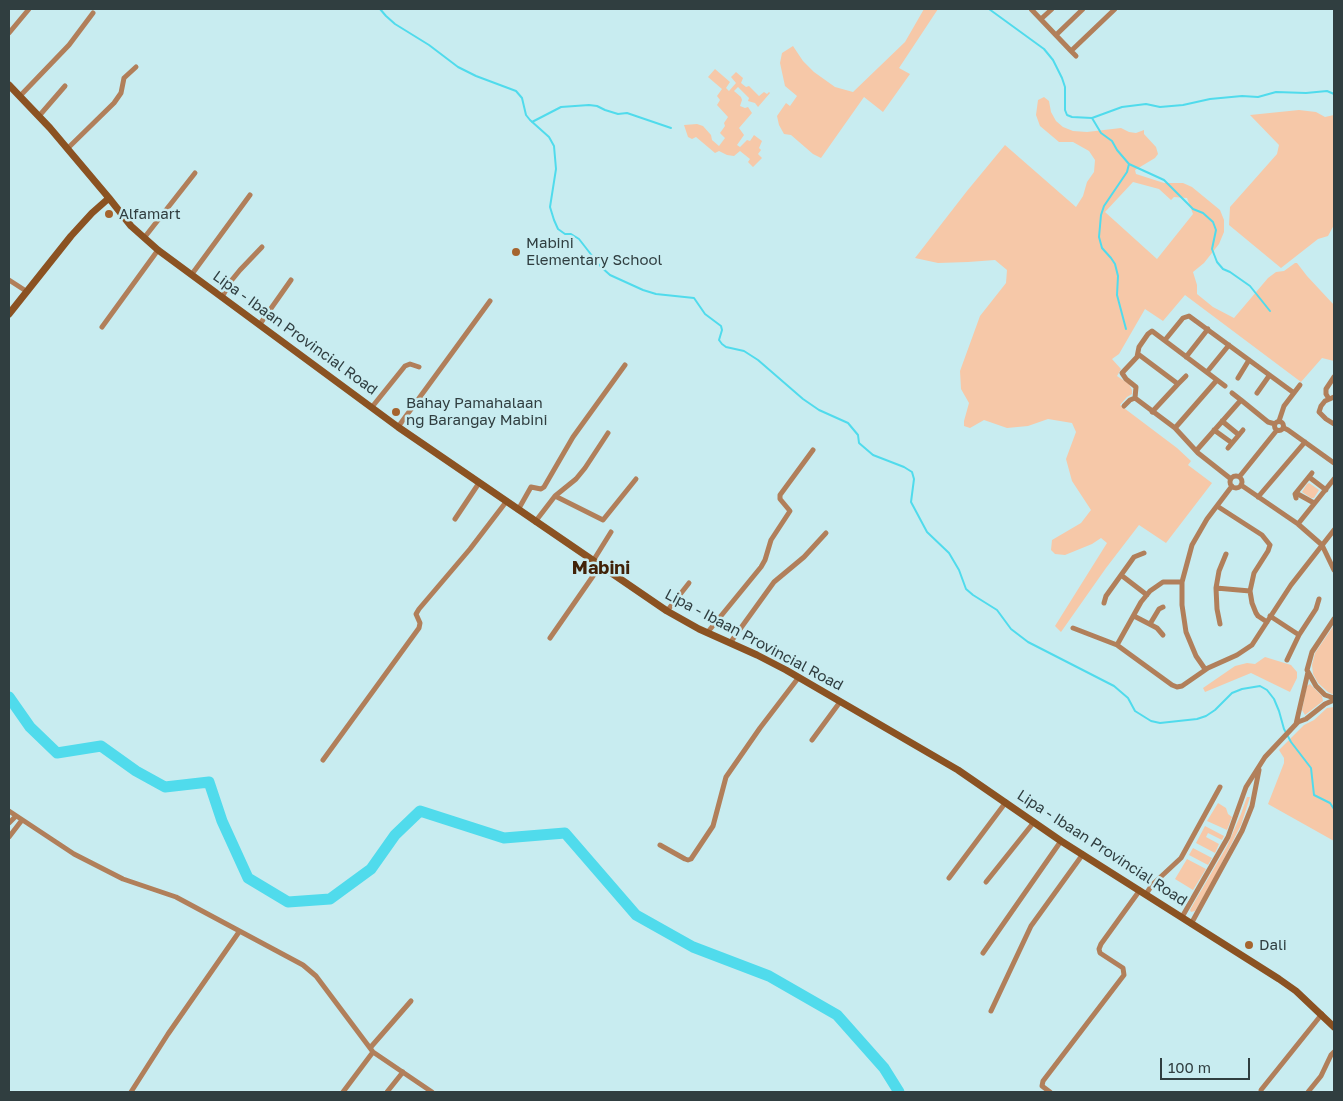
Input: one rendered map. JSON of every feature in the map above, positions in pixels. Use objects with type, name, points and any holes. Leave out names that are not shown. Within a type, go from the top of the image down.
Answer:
[{"type":"main road","name":"Lipa - Ibaan Provincial Road","points":[[10,88],[39,116],[109,198],[130,226],[158,250],[398,427],[667,611],[707,633],[766,659],[799,677],[958,770],[1061,841],[1279,979],[1296,991],[1334,1026]]},
{"type":"main road","points":[[9,314],[71,236],[92,212],[109,198]]},
{"type":"street","points":[[9,33],[29,9]]},
{"type":"street","points":[[1031,9],[1076,56]]},
{"type":"street","points":[[1041,20],[1052,9]]},
{"type":"street","points":[[1056,35],[1083,9]]},
{"type":"street","points":[[1071,51],[1115,9]]},
{"type":"street","points":[[20,96],[69,46],[93,14]]},
{"type":"street","points":[[67,149],[114,103],[121,93],[124,78],[136,67]]},
{"type":"street","points":[[39,116],[65,86]]},
{"type":"street","points":[[144,238],[195,173]]},
{"type":"street","points":[[192,274],[250,195]]},
{"type":"street","points":[[222,297],[231,281],[262,248]]},
{"type":"street","points":[[102,327],[158,250]]},
{"type":"street","points":[[9,280],[26,291]]},
{"type":"street","points":[[260,324],[291,280]]},
{"type":"street","points":[[398,427],[490,301]]},
{"type":"street","points":[[1165,340],[1183,318],[1191,317],[1294,394]]},
{"type":"street","points":[[1186,356],[1208,329]]},
{"type":"street","points":[[1135,398],[1136,387],[1122,373],[1138,354],[1139,347],[1150,332],[1155,332],[1225,386]]},
{"type":"street","points":[[1207,372],[1229,344]]},
{"type":"street","points":[[1138,354],[1178,384]]},
{"type":"street","points":[[1238,378],[1249,360]]},
{"type":"street","points":[[372,407],[405,366],[410,364],[419,367]]},
{"type":"street","points":[[518,510],[531,487],[542,489],[544,487],[573,436],[625,365]]},
{"type":"street","points":[[1152,412],[1186,376]]},
{"type":"street","points":[[1257,393],[1270,376]]},
{"type":"street","points":[[1334,378],[1326,389],[1326,394],[1332,398],[1321,406],[1320,412],[1334,424]]},
{"type":"street","points":[[1175,428],[1217,380]]},
{"type":"street","points":[[1231,479],[1235,476],[1240,476],[1277,425],[1284,406],[1300,386]]},
{"type":"street","points":[[1232,393],[1268,422],[1277,425],[1281,430],[1284,428],[1334,463]]},
{"type":"street","points":[[1124,406],[1135,398]]},
{"type":"street","points":[[1135,398],[1175,428],[1196,451],[1231,479]]},
{"type":"street","points":[[1196,451],[1241,400]]},
{"type":"street","points":[[1222,421],[1241,432],[1228,448]]},
{"type":"street","points":[[1214,430],[1232,443]]},
{"type":"street","points":[[535,522],[555,496],[576,479],[608,433]]},
{"type":"street","points":[[1258,497],[1305,442]]},
{"type":"street","points":[[707,633],[765,560],[771,540],[790,511],[780,499],[780,496],[813,450]]},
{"type":"street","points":[[1314,503],[1296,495],[1311,475],[1326,490]]},
{"type":"street","points":[[1240,476],[1243,482],[1241,485]]},
{"type":"street","points":[[555,496],[603,520],[636,478]]},
{"type":"street","points":[[1231,479],[1230,484],[1232,486]]},
{"type":"street","points":[[1298,524],[1334,479]]},
{"type":"street","points":[[455,519],[480,483]]},
{"type":"street","points":[[1241,485],[1298,524],[1322,545],[1334,570]]},
{"type":"street","points":[[1232,486],[1237,488],[1241,485]]},
{"type":"street","points":[[1205,669],[1196,656],[1186,632],[1182,606],[1182,582],[1192,545],[1207,519],[1232,486]]},
{"type":"street","points":[[323,760],[419,628],[420,623],[416,614],[419,609],[506,502]]},
{"type":"street","points":[[1217,506],[1262,535],[1272,545],[1254,573],[1250,591],[1256,613],[1267,622]]},
{"type":"street","points":[[1073,628],[1117,645],[1177,687],[1182,686],[1205,669],[1238,655],[1249,648],[1270,616],[1334,530]]},
{"type":"street","points":[[593,561],[612,532]]},
{"type":"street","points":[[730,643],[774,582],[804,556],[826,533]]},
{"type":"street","points":[[1104,603],[1106,596],[1134,557],[1144,553]]},
{"type":"street","points":[[1220,624],[1216,588],[1219,571],[1226,554]]},
{"type":"street","points":[[550,638],[600,566]]},
{"type":"street","points":[[1121,575],[1147,595]]},
{"type":"street","points":[[1117,645],[1147,595],[1163,582],[1182,582]]},
{"type":"street","points":[[667,611],[689,583]]},
{"type":"street","points":[[1216,588],[1250,591]]},
{"type":"street","points":[[1288,660],[1299,635],[1316,610],[1319,599]]},
{"type":"street","points":[[1150,624],[1163,607]]},
{"type":"street","points":[[1134,616],[1150,624],[1163,635]]},
{"type":"street","points":[[1270,616],[1299,635]]},
{"type":"street","points":[[1296,725],[1312,652],[1334,619]]},
{"type":"street","points":[[1308,672],[1319,689],[1334,699]]},
{"type":"street","points":[[660,845],[685,859],[690,859],[713,826],[726,777],[799,677]]},
{"type":"street","points":[[1182,917],[1228,837],[1246,787],[1275,745],[1296,725],[1324,704],[1334,699]]},
{"type":"street","points":[[812,740],[840,702]]},
{"type":"street","points":[[1191,924],[1231,854],[1246,822],[1253,801],[1260,767]]},
{"type":"street","points":[[1050,1092],[1042,1086],[1043,1081],[1124,975],[1123,968],[1100,954],[1101,944],[1143,892],[1181,858],[1220,787]]},
{"type":"street","points":[[949,878],[1006,802]]},
{"type":"street","points":[[9,811],[74,854],[123,878],[176,897],[303,965],[316,976],[372,1050],[432,1092]]},
{"type":"street","points":[[9,823],[16,816]]},
{"type":"street","points":[[9,838],[22,820]]},
{"type":"street","points":[[986,882],[1034,822]]},
{"type":"street","points":[[984,953],[1061,841]]},
{"type":"street","points":[[991,1011],[1031,926],[1083,854]]},
{"type":"street","points":[[131,1092],[168,1034],[239,932]]},
{"type":"street","points":[[343,1092],[372,1050],[411,1001]]},
{"type":"street","points":[[1261,1090],[1322,1014]]},
{"type":"street","points":[[1308,1092],[1321,1076],[1334,1052]]},
{"type":"street","points":[[387,1092],[403,1072]]},
{"type":"shaded area","points":[[924,9],[938,9],[899,68],[910,74],[883,112],[864,97],[821,158],[813,154],[791,135],[784,134],[777,116],[786,103],[790,106],[797,96],[785,86],[780,63],[782,53],[793,46],[803,61],[814,72],[835,87],[853,92],[905,42]]},
{"type":"shaded area","points":[[715,69],[730,82],[726,88],[729,91],[736,83],[731,77],[736,72],[743,78],[741,83],[746,87],[749,86],[759,96],[764,92],[770,93],[758,107],[755,103],[748,101],[749,98],[738,87],[734,91],[741,97],[740,106],[748,107],[752,113],[739,128],[744,135],[737,145],[740,147],[747,140],[750,141],[754,135],[762,141],[759,148],[761,150],[758,154],[762,158],[753,167],[748,162],[750,159],[740,151],[734,156],[719,151],[715,153],[696,137],[692,139],[688,137],[684,125],[697,124],[703,126],[711,135],[712,140],[719,146],[725,138],[720,133],[728,117],[717,105],[720,100],[717,96],[722,89],[708,77]]},
{"type":"shaded area","points":[[1044,97],[1049,101],[1051,112],[1056,121],[1063,127],[1073,131],[1087,132],[1121,128],[1136,133],[1144,130],[1144,134],[1156,147],[1158,154],[1155,158],[1135,170],[1136,174],[1164,183],[1183,183],[1192,187],[1220,210],[1224,220],[1224,232],[1219,244],[1204,263],[1193,272],[1197,285],[1197,294],[1213,307],[1234,318],[1268,278],[1276,272],[1284,271],[1295,263],[1334,305],[1334,361],[1322,358],[1301,382],[1185,295],[1163,321],[1145,309],[1119,354],[1112,359],[1121,369],[1117,376],[1129,384],[1132,390],[1132,394],[1120,405],[1177,448],[1191,461],[1188,465],[1212,483],[1166,543],[1139,525],[1061,632],[1055,626],[1107,543],[1101,538],[1092,544],[1065,555],[1055,554],[1051,550],[1052,540],[1081,523],[1091,510],[1072,481],[1066,459],[1076,432],[1072,423],[1048,419],[1028,426],[1007,428],[984,420],[970,428],[964,426],[969,403],[961,389],[960,371],[980,316],[1006,283],[1007,270],[995,260],[938,263],[915,258],[1005,145],[1076,207],[1083,196],[1087,182],[1094,172],[1095,160],[1089,151],[1073,142],[1059,142],[1040,126],[1036,115],[1038,100]],"holes":[[[1133,182],[1159,189],[1171,200],[1174,197],[1187,198],[1193,214],[1157,259],[1105,212]]]},
{"type":"shaded area","points":[[1299,110],[1316,112],[1325,117],[1334,115],[1334,225],[1328,236],[1318,239],[1281,268],[1229,225],[1230,207],[1277,154],[1279,145],[1250,115]]},
{"type":"shaded area","points":[[1309,483],[1319,490],[1314,498],[1302,492]]},
{"type":"shaded area","points":[[1334,625],[1334,695],[1318,683],[1313,674],[1312,665],[1315,653]]},
{"type":"shaded area","points":[[1265,657],[1291,665],[1297,672],[1297,678],[1290,692],[1251,673],[1205,692],[1203,688],[1235,666],[1247,663],[1255,664]]},
{"type":"shaded area","points":[[1310,684],[1322,696],[1323,701],[1305,715],[1302,710],[1307,686]]},
{"type":"shaded area","points":[[1334,707],[1334,841],[1268,804],[1284,763],[1284,758],[1279,750],[1304,725],[1314,720],[1327,708]]},
{"type":"shaded area","points":[[1247,797],[1250,797],[1241,825],[1212,882],[1195,911],[1191,912],[1190,910],[1227,846]]},
{"type":"shaded area","points":[[1218,803],[1226,808],[1228,814],[1232,817],[1227,830],[1207,821]]},
{"type":"shaded area","points":[[1205,826],[1224,836],[1222,840],[1208,833],[1206,837],[1219,844],[1215,853],[1196,843]]},
{"type":"shaded area","points":[[1193,848],[1212,858],[1208,865],[1189,855]]},
{"type":"shaded area","points":[[1187,859],[1206,869],[1193,890],[1175,879]]},
{"type":"waterway","points":[[380,9],[395,24],[429,45],[458,67],[516,91],[522,98],[526,115],[549,137],[554,146],[556,169],[550,207],[558,229],[565,234],[571,234],[579,239],[600,266],[610,275],[656,294],[694,298],[705,314],[721,326],[722,330],[719,340],[722,344],[726,347],[744,351],[758,360],[803,399],[819,410],[848,423],[858,435],[859,443],[873,455],[912,472],[914,479],[911,502],[927,532],[949,553],[959,570],[966,589],[997,610],[1011,629],[1028,642],[1114,686],[1128,698],[1135,711],[1151,721],[1160,723],[1197,719],[1215,710],[1232,693],[1260,686],[1267,690],[1274,699],[1284,729],[1291,742],[1311,768],[1314,795],[1330,803],[1334,809]]},
{"type":"waterway","points":[[989,9],[1044,49],[1053,60],[1065,87],[1065,110],[1067,115],[1072,117],[1092,118],[1122,107],[1146,104],[1160,107],[1183,105],[1210,99],[1242,96],[1258,97],[1276,92],[1306,93],[1327,91],[1334,94]]},
{"type":"waterway","points":[[532,122],[561,107],[589,105],[618,114],[627,113],[671,128]]},
{"type":"waterway","points":[[1092,118],[1101,133],[1112,141],[1129,164],[1164,180],[1193,209],[1203,213],[1213,222],[1216,230],[1212,249],[1217,262],[1223,269],[1250,286],[1270,311]]},
{"type":"waterway","points":[[1126,329],[1117,295],[1118,276],[1115,264],[1102,248],[1099,237],[1101,215],[1104,206],[1127,172],[1129,164]]},
{"type":"waterway","points":[[9,697],[30,727],[57,753],[101,746],[136,771],[165,787],[209,782],[222,821],[248,878],[288,902],[330,899],[371,869],[395,835],[420,811],[504,838],[565,833],[636,915],[693,947],[769,976],[837,1015],[884,1068],[899,1092]]},
{"type":"place","name":"Alfamart","points":[[109,214]]},
{"type":"place","name":"Mabini Elementary School","points":[[516,252]]},
{"type":"place","name":"Bahay Pamahalaan ng Barangay Mabini","points":[[396,412]]},
{"type":"place","name":"Dali","points":[[1249,945]]},
{"type":"district","name":"Mabini","points":[[601,568]]}]
